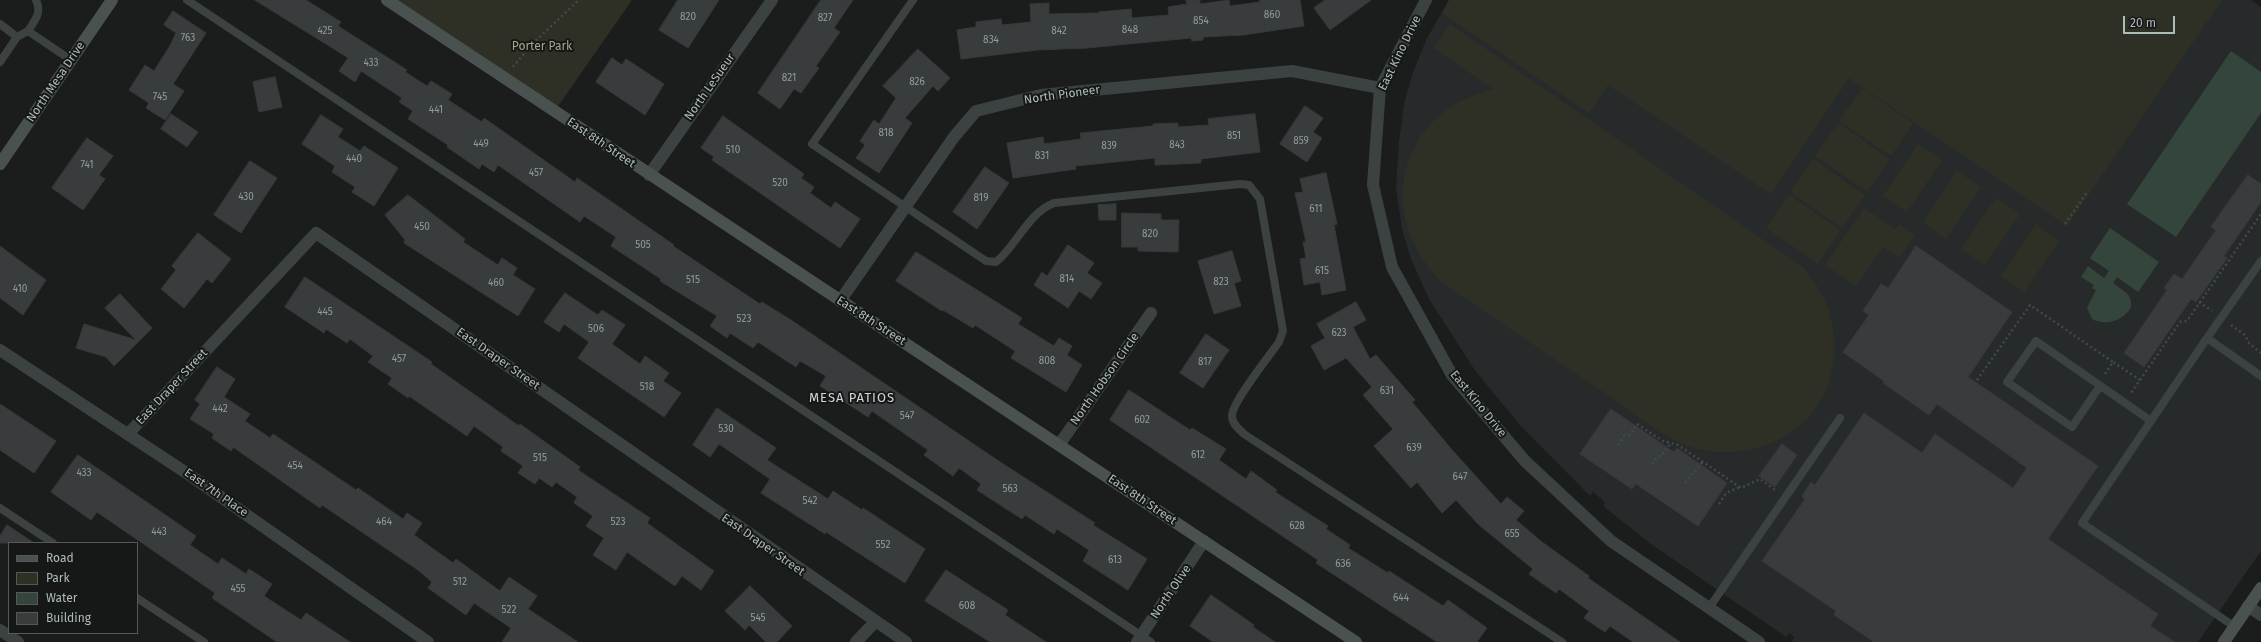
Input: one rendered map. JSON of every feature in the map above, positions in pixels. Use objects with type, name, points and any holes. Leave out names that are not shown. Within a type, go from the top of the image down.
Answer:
[{"type":"street","name":"North Mesa Drive","points":[[0,164],[112,0]]},
{"type":"street","name":"East 8th Street","points":[[387,0],[504,79],[1356,642]]},
{"type":"street","name":"North LeSueur","points":[[649,175],[772,0]]},
{"type":"street","name":"East Kino Drive","points":[[1426,0],[1380,88],[1373,185],[1392,267],[1452,375],[1525,461],[1610,541],[1759,642]]},
{"type":"street","name":"North Pioneer","points":[[840,301],[954,137],[976,111],[1041,95],[1292,71],[1380,88]]},
{"type":"street","name":"East Draper Street","points":[[128,434],[316,233],[875,622],[906,642]]},
{"type":"street","name":"North Hobson Circle","points":[[1059,445],[1151,313]]},
{"type":"street","name":"East 7th Place","points":[[0,350],[128,434],[428,642]]},
{"type":"street","name":"North Olive","points":[[1143,640],[1204,541]]},
{"type":"street","points":[[2224,642],[2261,588]]},
{"type":"street","points":[[2248,606],[2261,615]]},
{"type":"street","points":[[856,642],[875,622]]},
{"type":"street","points":[[0,630],[18,642]]},
{"type":"lane","points":[[0,62],[17,37],[28,31],[38,15],[40,8],[36,0]]},
{"type":"lane","points":[[187,0],[1143,640]]},
{"type":"lane","points":[[913,0],[812,144],[986,261],[996,262],[1004,256],[1038,212],[1054,203],[1240,184],[1250,185],[1260,199],[1283,332],[1279,342],[1236,403],[1232,416],[1235,425],[1244,434],[1562,642]]},
{"type":"lane","points":[[0,24],[17,37]]},
{"type":"lane","points":[[28,31],[71,60]]},
{"type":"lane","points":[[2235,627],[2082,523],[2261,261]]},
{"type":"lane","points":[[2207,338],[2261,376]]},
{"type":"lane","points":[[2099,385],[2072,427],[2007,382],[2036,342],[2099,385],[2151,421]]},
{"type":"lane","points":[[1709,608],[1840,418]]},
{"type":"lane","points":[[0,508],[51,542]]},
{"type":"lane","points":[[138,599],[204,642]]},
{"type":"path","points":[[504,79],[531,45],[579,0]]},
{"type":"path","points":[[2065,224],[2086,194],[2088,196]]},
{"type":"path","points":[[2125,403],[2180,322],[2187,321],[2261,214]]},
{"type":"path","points":[[2099,385],[2113,362],[2140,380]]},
{"type":"path","points":[[1618,445],[1624,436],[1630,435],[1637,424],[1663,441],[1678,445],[1740,487]]},
{"type":"path","points":[[1652,464],[1657,457],[1661,456],[1671,443]]},
{"type":"path","points":[[1685,483],[1690,476],[1696,472],[1703,461]]},
{"type":"path","points":[[1719,504],[1726,493],[1760,479],[1786,497]]},
{"type":"shaded area","points":[[1449,0],[2251,0],[2261,7],[2261,551],[2198,642],[1794,642],[1792,641],[1794,637],[1789,633],[1786,637],[1651,544],[1603,506],[1605,502],[1593,492],[1590,496],[1519,424],[1474,369],[1429,299],[1411,259],[1402,229],[1396,187],[1399,142],[1404,104],[1412,75],[1426,40]]},
{"type":"green space","name":"Porter Park","points":[[387,0],[632,0],[554,112]]},
{"type":"green space","points":[[1449,0],[2222,0],[2067,226],[1849,78],[1771,194],[1608,85],[1589,113],[1442,13]]},
{"type":"green space","points":[[1450,24],[1803,267],[1821,293],[1832,321],[1834,336],[1833,366],[1829,382],[1820,402],[1807,419],[1791,432],[1773,442],[1753,449],[1733,452],[1712,451],[1691,447],[1660,432],[1444,284],[1426,264],[1414,242],[1406,218],[1403,194],[1406,171],[1414,148],[1429,127],[1449,108],[1470,97],[1493,89],[1434,48]]},
{"type":"green space","points":[[1862,88],[1913,123],[1891,156],[1839,121]]},
{"type":"green space","points":[[1838,123],[1890,159],[1867,192],[1815,156]]},
{"type":"green space","points":[[1918,144],[1942,160],[1907,212],[1883,196]]},
{"type":"green space","points":[[1813,159],[1865,195],[1842,228],[1790,192]]},
{"type":"green space","points":[[1957,171],[1981,187],[1946,239],[1923,222]]},
{"type":"green space","points":[[1789,195],[1841,230],[1818,264],[1766,228]]},
{"type":"green space","points":[[1996,198],[2020,214],[1985,265],[1961,249]]},
{"type":"green space","points":[[1864,208],[1895,229],[1899,224],[1915,235],[1900,258],[1883,247],[1856,286],[1825,265]]},
{"type":"green space","points":[[2036,224],[2059,241],[2024,292],[2001,276]]},
{"type":"water","points":[[2231,51],[2261,72],[2261,113],[2176,237],[2127,204]]},
{"type":"water","points":[[2110,228],[2159,262],[2138,292],[2117,277],[2113,283],[2129,296],[2131,307],[2124,316],[2119,319],[2103,322],[2092,319],[2087,308],[2096,290],[2092,288],[2094,285],[2081,277],[2088,266],[2104,278],[2109,271],[2090,258]]},
{"type":"building","points":[[255,0],[306,0],[341,22],[338,26],[407,70],[405,72],[427,86],[431,81],[452,94],[448,100],[482,122],[484,118],[575,182],[577,178],[674,245],[673,246],[760,304],[762,302],[791,320],[997,460],[1095,523],[1093,525],[1147,559],[1128,590],[1083,561],[1089,550],[1057,529],[1054,534],[1025,515],[1022,519],[977,490],[981,484],[959,468],[953,476],[924,455],[928,450],[872,411],[868,417],[820,386],[826,376],[800,361],[796,367],[758,342],[753,348],[730,333],[727,338],[710,326],[717,316],[660,281],[661,279],[611,246],[616,237],[584,216],[580,222],[498,165],[494,172],[482,164],[479,169],[447,147],[448,145],[408,119],[413,111],[399,102],[402,98],[361,71],[355,82],[339,71],[348,58]]},
{"type":"building","points":[[678,0],[719,0],[688,48],[659,30]]},
{"type":"building","points":[[821,0],[853,0],[834,28],[840,32],[816,66],[819,68],[801,93],[794,89],[780,109],[758,93]]},
{"type":"building","points":[[1186,0],[1200,0],[1200,4],[1229,0],[1230,6],[1260,2],[1259,0],[1300,0],[1304,26],[1243,35],[1203,37],[1203,40],[1192,41],[1191,38],[1087,48],[1037,50],[961,59],[957,30],[976,27],[976,22],[1001,19],[1002,25],[1031,22],[1030,4],[1049,3],[1049,14],[1099,13],[1131,9],[1132,18],[1169,15],[1168,7],[1187,4]]},
{"type":"building","points":[[1325,0],[1371,0],[1330,30],[1314,8]]},
{"type":"building","points":[[173,11],[206,33],[173,84],[184,91],[165,120],[146,108],[149,103],[129,90],[145,65],[154,71],[171,44],[176,33],[164,25]]},
{"type":"building","points":[[918,49],[950,78],[938,91],[933,86],[905,118],[912,123],[879,173],[856,158],[865,145],[860,141],[874,120],[879,124],[896,98],[883,86]]},
{"type":"building","points":[[612,58],[622,65],[626,59],[664,84],[645,115],[596,82]]},
{"type":"building","points":[[275,77],[282,107],[259,112],[253,82]]},
{"type":"building","points":[[1305,106],[1323,118],[1313,132],[1322,138],[1307,162],[1280,144]]},
{"type":"building","points":[[171,114],[198,132],[187,147],[161,129]]},
{"type":"building","points":[[1255,114],[1260,152],[1201,159],[1201,163],[1155,165],[1155,158],[1075,166],[1076,169],[1013,178],[1007,143],[1043,137],[1044,144],[1081,139],[1080,133],[1153,126],[1153,124],[1178,123],[1178,127],[1209,125],[1208,119]]},
{"type":"building","points":[[321,115],[343,129],[338,137],[360,151],[364,146],[398,168],[374,206],[352,192],[355,187],[332,172],[335,166],[302,144]]},
{"type":"building","points":[[723,116],[804,174],[801,178],[814,187],[810,193],[831,208],[835,202],[860,219],[840,248],[712,160],[714,157],[701,148]]},
{"type":"building","points":[[87,138],[113,156],[99,175],[105,179],[83,210],[52,188]]},
{"type":"building","points":[[250,161],[277,178],[241,233],[214,215]]},
{"type":"building","points":[[985,167],[1009,183],[977,229],[953,212]]},
{"type":"building","points":[[1326,173],[1337,224],[1334,225],[1346,290],[1322,295],[1320,282],[1304,285],[1300,259],[1306,258],[1303,242],[1306,242],[1295,193],[1303,192],[1300,179]]},
{"type":"building","points":[[2248,175],[2261,184],[2261,202],[2224,256],[2227,258],[2196,302],[2191,299],[2144,367],[2124,353],[2167,290],[2164,288],[2174,274],[2182,279],[2216,230],[2211,227]]},
{"type":"building","points":[[408,195],[465,239],[463,242],[498,265],[502,258],[517,268],[513,275],[535,289],[518,316],[404,243],[405,240],[385,215]]},
{"type":"building","points":[[1116,204],[1116,220],[1099,220],[1098,205]]},
{"type":"building","points":[[1122,213],[1161,214],[1161,220],[1179,220],[1178,252],[1138,251],[1138,247],[1122,247]]},
{"type":"building","points":[[198,233],[231,259],[212,283],[207,279],[184,308],[161,289],[176,270],[172,266]]},
{"type":"building","points":[[1068,245],[1094,263],[1087,273],[1102,283],[1091,299],[1079,291],[1068,308],[1034,285],[1042,272],[1047,276]]},
{"type":"building","points":[[0,246],[46,280],[23,315],[0,298]]},
{"type":"building","points":[[1916,246],[2012,312],[1968,377],[2098,466],[2048,539],[2158,614],[2150,626],[2175,642],[1874,642],[1834,615],[1836,611],[1762,561],[1805,499],[1802,496],[1811,482],[1815,485],[1864,413],[1922,453],[1935,434],[2013,488],[2027,468],[1937,404],[1929,415],[1883,383],[1884,381],[1843,352],[1869,315],[1863,311],[1881,284],[1888,288]]},
{"type":"building","points":[[1232,251],[1241,281],[1234,283],[1241,306],[1214,314],[1198,261]]},
{"type":"building","points":[[916,252],[1022,318],[1018,324],[1054,346],[1059,338],[1072,346],[1067,355],[1082,365],[1066,392],[1011,358],[1015,351],[975,325],[973,328],[943,310],[942,311],[896,281]]},
{"type":"building","points":[[305,277],[432,362],[431,364],[519,426],[520,424],[580,467],[578,470],[650,518],[647,523],[714,571],[701,590],[682,576],[675,586],[627,552],[616,570],[593,555],[604,538],[586,526],[593,516],[574,503],[577,497],[556,482],[552,487],[539,478],[535,484],[518,473],[523,466],[501,451],[503,447],[474,426],[467,436],[409,396],[408,398],[388,384],[392,378],[368,362],[373,356],[350,339],[347,343],[326,329],[324,333],[285,307]]},
{"type":"building","points":[[565,293],[598,315],[602,310],[625,325],[612,344],[640,364],[645,356],[669,373],[663,381],[681,393],[664,417],[578,358],[589,342],[564,324],[559,332],[544,322]]},
{"type":"building","points":[[120,294],[152,328],[114,366],[106,357],[76,348],[84,324],[136,340],[105,308]]},
{"type":"building","points":[[1356,302],[1366,320],[1353,327],[1370,359],[1376,355],[1415,400],[1412,402],[1453,451],[1501,504],[1507,497],[1524,511],[1516,520],[1542,542],[1589,576],[1588,578],[1680,642],[1633,642],[1610,626],[1605,632],[1584,618],[1589,611],[1559,589],[1556,593],[1529,574],[1533,569],[1479,525],[1456,500],[1442,513],[1417,482],[1411,488],[1374,446],[1393,429],[1363,395],[1372,387],[1346,358],[1324,370],[1311,346],[1325,338],[1317,324]]},
{"type":"building","points":[[1206,334],[1229,350],[1203,388],[1180,373]]},
{"type":"building","points":[[217,367],[235,379],[224,397],[250,414],[245,421],[270,438],[273,434],[356,490],[358,488],[403,519],[407,513],[422,523],[414,535],[453,563],[456,559],[500,591],[509,577],[537,596],[528,609],[578,642],[502,642],[511,628],[474,603],[466,615],[428,588],[432,582],[418,570],[322,505],[320,508],[233,447],[231,451],[212,438],[214,434],[190,419],[200,404],[195,400]]},
{"type":"building","points":[[1129,390],[1190,430],[1192,428],[1226,449],[1219,460],[1246,479],[1251,471],[1277,490],[1275,492],[1328,526],[1326,529],[1350,545],[1348,548],[1388,573],[1389,571],[1443,606],[1448,600],[1487,628],[1477,642],[1437,642],[1316,563],[1318,560],[1110,420]]},
{"type":"building","points":[[0,404],[56,441],[34,473],[0,450]]},
{"type":"building","points":[[717,408],[776,448],[767,460],[828,499],[833,491],[862,510],[863,508],[925,549],[905,583],[826,532],[825,534],[761,493],[770,479],[719,444],[710,457],[693,445]]},
{"type":"building","points":[[1611,409],[1674,452],[1677,448],[1727,483],[1698,526],[1636,484],[1632,489],[1580,454]]},
{"type":"building","points":[[1782,444],[1797,455],[1775,487],[1759,476]]},
{"type":"building","points":[[78,455],[196,536],[190,545],[218,564],[222,558],[246,574],[249,569],[272,584],[264,596],[301,620],[306,613],[350,642],[277,642],[212,598],[215,593],[97,512],[91,520],[51,492]]},
{"type":"building","points":[[7,525],[32,542],[0,543],[0,536]]},
{"type":"building","points":[[946,570],[1008,610],[1005,615],[1046,642],[990,642],[925,601]]},
{"type":"building","points":[[750,586],[792,626],[777,642],[766,642],[749,625],[745,630],[725,611]]},
{"type":"building","points":[[1211,595],[1254,625],[1253,627],[1275,642],[1213,642],[1190,626]]},
{"type":"district","name":"MESA PATIOS","points":[[852,398]]}]
